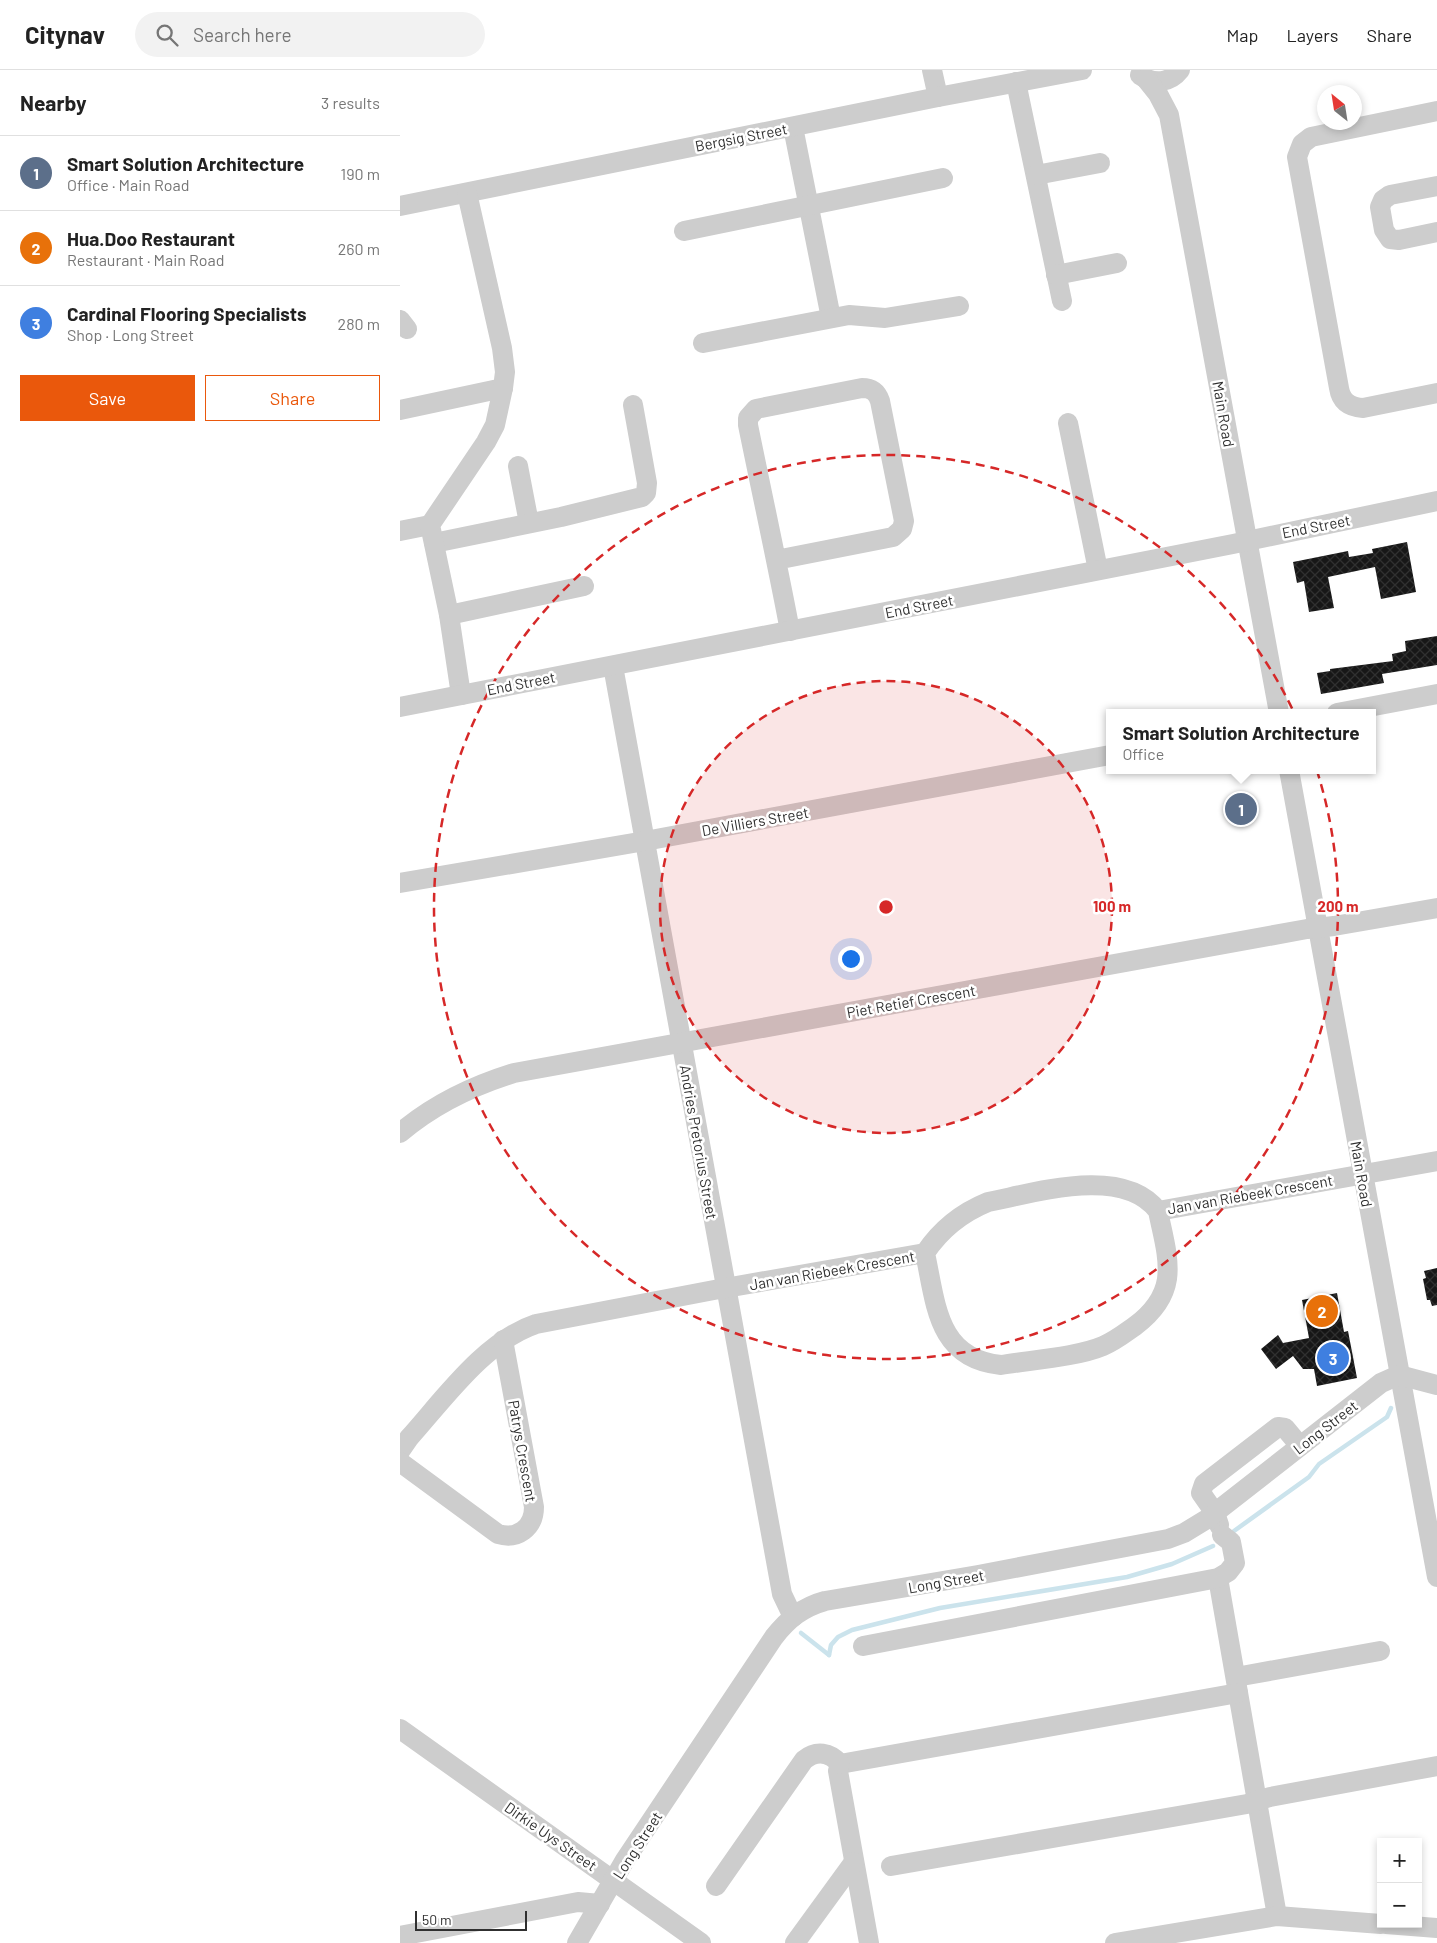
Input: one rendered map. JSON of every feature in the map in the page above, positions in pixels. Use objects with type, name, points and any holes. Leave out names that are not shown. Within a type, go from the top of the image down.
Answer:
[{"type":"street","points":[[932,70],[938,97]]},
{"type":"street","name":"Bergsig Street","points":[[400,206],[938,97],[1082,70]]},
{"type":"street","points":[[1137,73],[1158,82],[1178,73]]},
{"type":"street","name":"Main Road","points":[[1137,73],[1158,94],[1169,115],[1278,709]]},
{"type":"street","name":"Main Road","points":[[1169,115],[1178,73]]},
{"type":"street","points":[[1016,82],[1062,301]]},
{"type":"street","points":[[1437,111],[1311,137],[1302,144],[1297,157],[1339,388],[1343,400],[1353,407],[1363,408],[1437,393]]},
{"type":"street","points":[[793,127],[831,318]]},
{"type":"street","points":[[1036,176],[1100,163]]},
{"type":"street","points":[[684,232],[943,178]]},
{"type":"street","points":[[1437,186],[1390,195],[1383,200],[1380,207],[1385,234],[1390,238],[1398,240],[1437,232]]},
{"type":"street","points":[[461,695],[432,534],[495,425],[505,372],[502,348],[467,193]]},
{"type":"street","points":[[1056,275],[1118,264]]},
{"type":"street","points":[[703,343],[849,314],[886,318],[959,306]]},
{"type":"street","points":[[400,410],[503,388]]},
{"type":"street","points":[[776,560],[893,537],[902,530],[904,521],[880,401],[871,389],[862,388],[760,408],[750,414],[748,425],[790,631]]},
{"type":"street","points":[[400,530],[432,534],[530,523],[637,499],[646,493],[647,483],[633,405]]},
{"type":"street","points":[[1068,423],[1098,570]]},
{"type":"street","points":[[518,466],[530,523]]},
{"type":"street","name":"End Street","points":[[400,707],[1098,570],[1437,501]]},
{"type":"street","points":[[448,615],[584,586]]},
{"type":"street","name":"Andries Pretorius Street","points":[[613,666],[782,1594],[793,1617]]},
{"type":"street","points":[[1358,709],[1437,694]]},
{"type":"street","name":"De Villiers Street","points":[[400,883],[645,841],[1106,756]]},
{"type":"street","name":"Main Road","points":[[1290,774],[1437,1577]]},
{"type":"street","name":"Piet Retief Crescent","points":[[400,1133],[429,1110],[449,1099],[492,1080],[514,1073],[1437,908]]},
{"type":"street","name":"Jan van Riebeek Crescent","points":[[400,1450],[475,1365],[503,1340],[524,1328],[536,1324],[924,1253],[952,1222],[976,1207],[988,1202],[1078,1185],[1110,1187],[1140,1195],[1153,1204],[1158,1211],[1437,1161]]},
{"type":"street","points":[[924,1253],[943,1328],[954,1344],[969,1356],[979,1361],[1001,1365],[1087,1352],[1117,1340],[1142,1320],[1161,1298],[1166,1285],[1167,1267],[1158,1211]]},
{"type":"street","name":"Patrys Crescent","points":[[400,1462],[498,1534],[504,1536],[518,1534],[528,1526],[532,1520],[534,1507],[503,1340]]},
{"type":"street","points":[[1399,1375],[1437,1385]]},
{"type":"street","name":"Long Street","points":[[576,1943],[625,1860],[774,1637],[793,1617],[814,1604],[825,1601],[1152,1543],[1184,1533],[1215,1513],[1381,1383],[1399,1375]]},
{"type":"street","points":[[1277,1916],[1237,1685],[1221,1577],[1218,1546],[1222,1535],[1215,1513],[1200,1493],[1204,1484],[1278,1427],[1285,1428],[1300,1446]]},
{"type":"street","points":[[862,1646],[1221,1577]]},
{"type":"street","points":[[840,1764],[1237,1685],[1380,1651]]},
{"type":"street","name":"Dirkie Uys Street","points":[[400,1729],[701,1943]]},
{"type":"street","points":[[716,1886],[804,1760],[812,1754],[825,1753],[831,1755],[840,1764]]},
{"type":"street","points":[[840,1764],[838,1771],[869,1943]]},
{"type":"street","points":[[891,1866],[1437,1766]]},
{"type":"street","points":[[795,1943],[854,1862]]},
{"type":"street","points":[[400,1936],[578,1902],[600,1904]]},
{"type":"street","points":[[1115,1943],[1277,1916],[1377,1924]]},
{"type":"street","points":[[1422,1927],[1437,1928]]},
{"type":"building","points":[[1407,542],[1416,592],[1381,599],[1375,567],[1328,577],[1334,608],[1309,612],[1304,581],[1297,583],[1293,562],[1348,551],[1349,557],[1373,553],[1372,549]]},
{"type":"building","points":[[1437,636],[1437,665],[1382,674],[1384,683],[1321,694],[1317,673],[1330,671],[1330,669],[1393,661],[1392,654],[1406,651],[1405,641]]},
{"type":"building","points":[[1437,1268],[1437,1305],[1432,1306],[1430,1300],[1427,1300],[1423,1279],[1426,1278],[1424,1271]]},
{"type":"building","points":[[1337,1293],[1344,1332],[1348,1331],[1357,1378],[1317,1386],[1314,1369],[1303,1369],[1293,1356],[1276,1369],[1261,1349],[1278,1335],[1283,1343],[1309,1338],[1302,1300]]},
{"type":"waterway","points":[[1234,1531],[1309,1477],[1319,1464],[1387,1417],[1391,1408]]},
{"type":"waterway","points":[[829,1655],[831,1645],[838,1637],[852,1630],[940,1608],[1127,1577],[1172,1564],[1213,1546]]},
{"type":"waterway","points":[[801,1633],[829,1655]]},
{"type":"place","name":"Smart Solution Architecture","points":[[1241,809]]},
{"type":"place","name":"Hua.Doo Restaurant","points":[[1322,1311]]},
{"type":"place","name":"Cardinal Flooring Specialists","points":[[1333,1358]]}]
